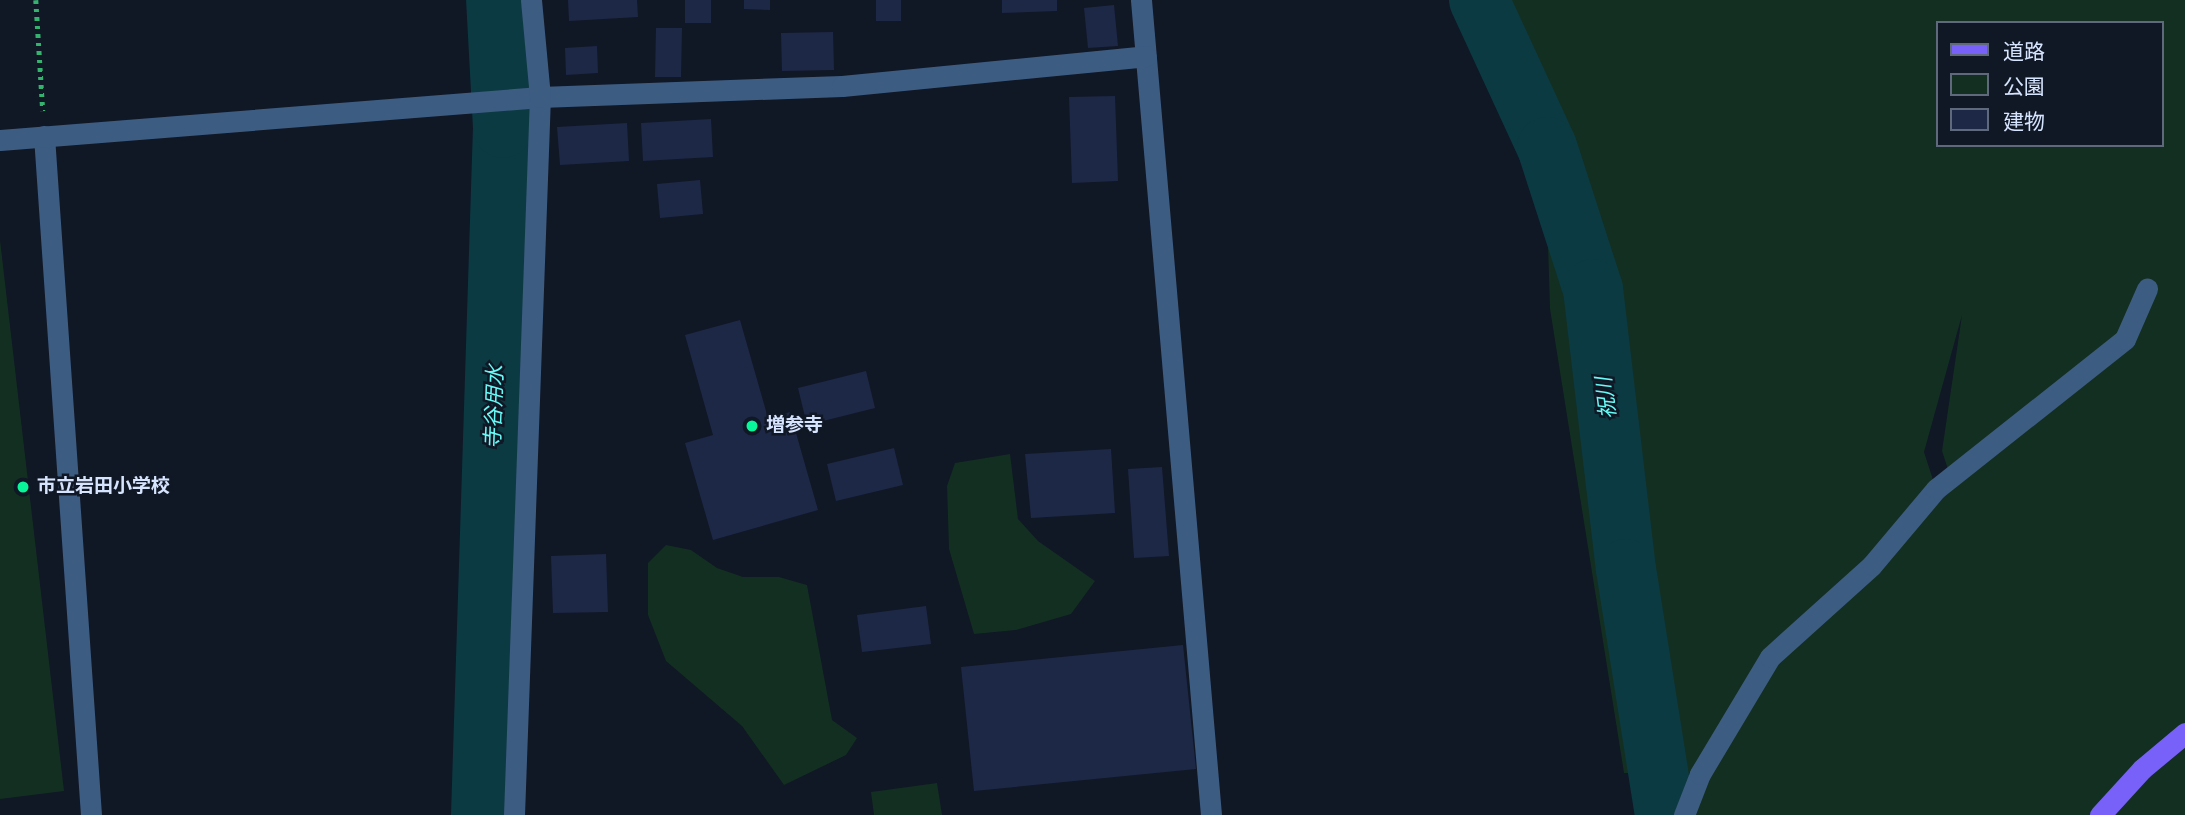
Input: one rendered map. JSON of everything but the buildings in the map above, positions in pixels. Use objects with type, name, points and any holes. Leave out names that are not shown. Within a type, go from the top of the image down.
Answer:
[{"type":"main road","points":[[2101,815],[2142,769],[2185,733]]},
{"type":"street","points":[[514,815],[540,97],[531,0]]},
{"type":"street","points":[[1141,0],[1211,815]]},
{"type":"street","points":[[0,140],[540,97],[842,86],[1146,55]]},
{"type":"street","points":[[44,136],[91,815]]},
{"type":"street","points":[[1684,815],[1700,774],[1770,657],[1872,565],[1936,489],[2125,339],[2147,289]]},
{"type":"path","points":[[36,0],[44,136]]},
{"type":"green space","points":[[1488,0],[2185,0],[2185,815],[1685,815],[1700,774],[1624,773],[1550,309],[1546,182],[1571,168],[1547,147]],"holes":[[[1962,315],[1942,451],[1954,488],[1882,554],[1936,489],[1924,452]]]},
{"type":"green space","points":[[0,240],[64,791],[0,799]]},
{"type":"green space","points":[[1010,454],[1018,519],[1038,541],[1095,581],[1071,614],[1016,630],[974,634],[949,549],[947,486],[955,463]]},
{"type":"green space","points":[[666,545],[691,550],[717,568],[743,577],[779,577],[807,585],[832,720],[857,738],[846,755],[784,785],[742,726],[666,661],[648,615],[648,563]]},
{"type":"green space","points":[[937,783],[942,815],[874,815],[871,792]]},
{"type":"waterway","name":"寺谷用水","points":[[481,815],[503,128],[496,0]]},
{"type":"waterway","name":"祝川","points":[[1479,0],[1547,147],[1593,289],[1626,569],[1665,815]]},
{"type":"place","name":"増参寺","points":[[752,426]]},
{"type":"place","name":"市立岩田小学校","points":[[23,487]]}]
